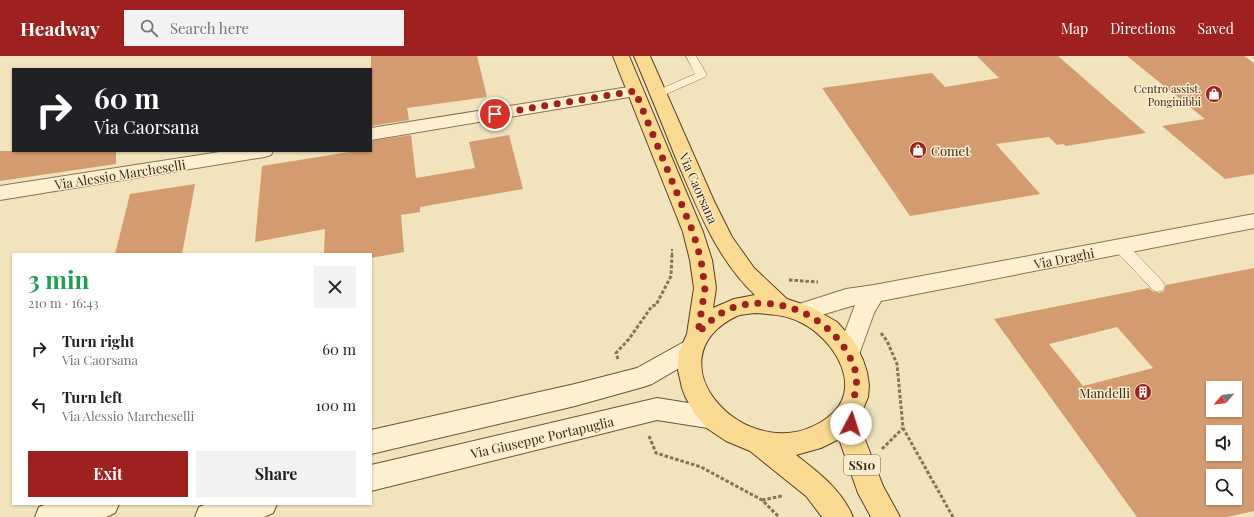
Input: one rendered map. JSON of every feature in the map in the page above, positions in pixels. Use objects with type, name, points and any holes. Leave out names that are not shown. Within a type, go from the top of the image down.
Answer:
[{"type":"main road","name":"Via Caorsana","points":[[621,56],[693,232],[701,260],[705,288],[694,342]]},
{"type":"main road","name":"Via Caorsana","points":[[642,56],[701,195],[723,240],[746,274],[790,308]]},
{"type":"main road","name":"SS10","points":[[851,410],[836,428],[815,440],[788,445],[760,442],[734,433],[714,418],[696,396],[689,373],[694,342],[713,318],[732,308],[755,304],[790,308],[820,322],[836,336],[849,353],[856,372],[857,391],[851,410],[851,437],[872,493],[886,517]]},
{"type":"main road","name":"SS10","points":[[760,442],[816,487],[839,517]]},
{"type":"street","points":[[372,134],[635,91]]},
{"type":"street","name":"Via Alessio Marcheselli","points":[[0,194],[258,152]]},
{"type":"street","name":"Via Draghi","points":[[790,308],[874,294],[1254,221]]},
{"type":"street","points":[[849,353],[863,311],[874,294]]},
{"type":"street","points":[[372,442],[627,382],[643,377],[694,342]]},
{"type":"street","name":"Via Giuseppe Portapuglia","points":[[372,478],[657,409],[714,418]]},
{"type":"street","points":[[49,517],[101,505]]},
{"type":"street","points":[[209,517],[259,505]]},
{"type":"lane","points":[[658,94],[701,75],[691,56]]},
{"type":"lane","points":[[1121,247],[1158,286]]},
{"type":"path","points":[[627,382],[616,353],[629,339],[652,306],[656,305],[672,276],[672,249],[670,242]]},
{"type":"path","points":[[640,413],[656,453],[701,467],[762,500],[779,517]]},
{"type":"building","points":[[371,56],[477,56],[487,97],[407,108],[409,120],[372,126]]},
{"type":"building","points":[[977,56],[1058,56],[1146,133],[1066,146],[1063,144],[1057,145],[1049,137],[996,144],[1040,194],[910,216],[822,88],[932,73],[945,87],[999,78]]},
{"type":"building","name":"Centro assist. Ponginibbi","points":[[1127,56],[1244,56],[1254,63],[1254,174],[1225,179],[1162,126],[1205,119]]},
{"type":"building","points":[[411,135],[416,178],[475,168],[469,142],[509,135],[523,189],[420,207],[420,212],[401,215],[404,252],[372,258],[372,253],[324,253],[325,229],[255,242],[262,166],[349,152],[372,152],[372,141]]},
{"type":"building","points":[[0,151],[116,152],[116,164],[0,181]]},
{"type":"building","points":[[195,184],[182,253],[115,253],[130,194]]},
{"type":"building","name":"Mandelli","points":[[1254,268],[1254,511],[1227,517],[1137,517],[994,319],[1149,288],[1152,291],[1159,293],[1164,291],[1166,285]],"holes":[[[1117,327],[1153,368],[1083,386],[1049,344]]]},
{"type":"place","name":"Centro assist. Ponginibbi","points":[[1214,94]]},
{"type":"place","name":"Comet","points":[[918,150]]},
{"type":"place","name":"Mandelli","points":[[1143,392]]},
{"type":"route","points":[[495,114],[635,91],[693,232],[701,260],[705,288],[698,333],[713,318],[732,308],[755,304],[779,305],[800,312],[820,322],[836,336],[849,353],[856,372],[857,391],[851,410],[851,424]]}]
